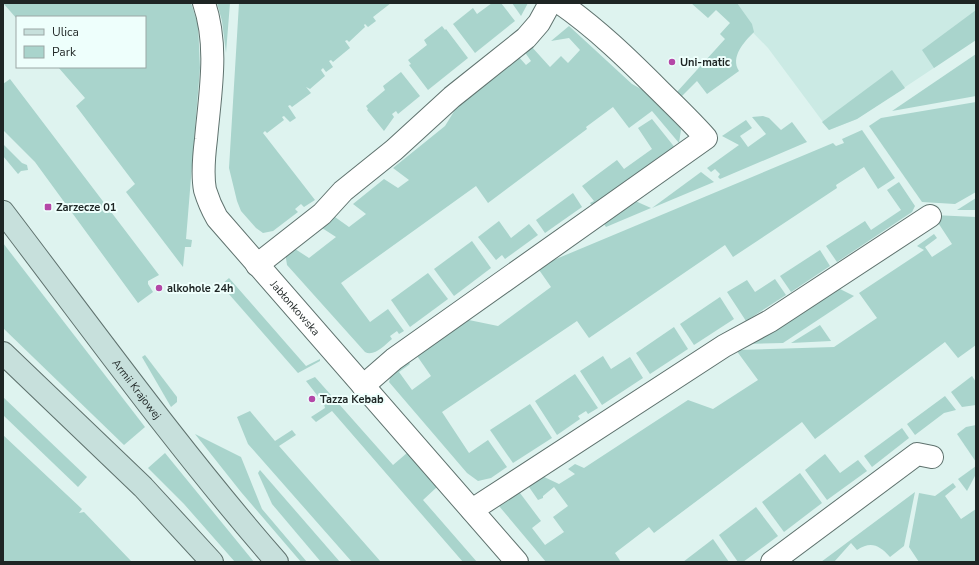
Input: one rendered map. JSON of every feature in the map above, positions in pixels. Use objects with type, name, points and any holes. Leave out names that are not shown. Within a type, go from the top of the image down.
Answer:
[{"type":"main road","name":"Armii Krajowej","points":[[3,212],[168,428],[239,518],[277,562]]},
{"type":"main road","points":[[3,353],[143,487],[212,562]]},
{"type":"street","name":"Jabłonkowska","points":[[204,3],[211,30],[213,64],[204,158],[205,190],[217,218],[517,562]]},
{"type":"street","points":[[258,265],[322,214],[343,191],[394,150],[452,97],[526,38],[539,23],[550,3]]},
{"type":"street","points":[[363,386],[394,359],[706,138],[682,111],[615,48],[580,17],[560,3]]},
{"type":"street","points":[[472,510],[730,342],[751,333],[930,216]]},
{"type":"street","points":[[772,562],[917,454],[932,458]]},
{"type":"shaded area","points":[[724,3],[976,3],[976,40],[857,119],[829,130],[768,48]]},
{"type":"green space","points":[[3,3],[191,3],[198,24],[200,68],[186,239],[192,240],[191,247],[185,247],[183,267],[126,192],[135,184],[76,106],[85,98],[59,68],[146,68],[146,16],[16,16],[16,18]]},
{"type":"green space","points":[[217,3],[230,3],[226,53],[222,21]]},
{"type":"green space","points":[[239,3],[391,3],[373,17],[376,21],[368,27],[365,24],[365,27],[349,42],[347,40],[345,41],[350,48],[333,62],[331,60],[329,61],[333,67],[326,72],[323,68],[321,70],[325,76],[310,89],[306,87],[311,93],[292,107],[290,105],[288,106],[296,118],[290,122],[284,116],[282,117],[284,120],[267,133],[265,131],[263,133],[315,200],[304,207],[301,204],[295,209],[298,212],[273,231],[263,233],[256,228],[241,211],[229,168]]},
{"type":"green space","points":[[492,3],[501,3],[515,21],[475,53],[453,24],[473,8],[477,14]]},
{"type":"green space","points":[[512,3],[528,3],[521,16]]},
{"type":"green space","points":[[691,3],[737,3],[752,24],[754,32],[742,45],[737,55],[736,60],[739,71],[707,94],[697,81],[680,98],[676,93],[725,39],[720,34],[730,23],[716,10],[708,18]]},
{"type":"green space","points":[[976,10],[976,40],[934,68],[922,50]]},
{"type":"green space","points":[[442,26],[445,30],[446,29],[468,58],[428,90],[409,65],[411,64],[408,60],[427,45],[424,40]]},
{"type":"green space","points":[[569,26],[632,84],[650,94],[678,121],[681,130],[679,143],[652,111],[629,128],[613,107],[586,127],[587,129],[488,203],[476,186],[341,283],[370,322],[388,309],[404,331],[399,334],[397,331],[390,336],[392,339],[376,352],[365,352],[287,265],[285,252],[292,247],[309,258],[336,237],[322,228],[335,217],[349,227],[366,214],[353,204],[384,179],[398,188],[409,180],[393,168],[445,126],[458,105],[518,56],[526,65],[531,61],[524,51],[531,46],[550,67],[561,56],[568,63],[580,50],[569,38],[551,41]]},
{"type":"green space","points":[[976,54],[976,96],[892,111]]},
{"type":"green space","points":[[892,70],[905,88],[857,119],[829,130],[822,122]]},
{"type":"green space","points":[[401,72],[420,96],[398,114],[396,111],[392,114],[394,117],[384,131],[367,110],[368,109],[366,106],[385,90],[383,86]]},
{"type":"green space","points":[[10,79],[159,275],[148,281],[148,284],[153,292],[138,303],[35,162],[3,130],[3,84]]},
{"type":"green space","points":[[976,102],[976,192],[955,204],[922,202],[869,126],[881,118]]},
{"type":"green space","points":[[763,116],[769,118],[781,130],[792,122],[807,142],[720,179],[718,177],[720,174],[715,169],[711,172],[707,168],[739,145],[722,136],[746,120],[752,128],[740,136],[748,147],[766,134],[752,117]]},
{"type":"green space","points":[[652,119],[676,149],[594,208],[590,203],[594,201],[582,186],[617,160],[624,169],[652,149],[638,128]]},
{"type":"green space","points":[[862,130],[895,178],[878,189],[864,167],[836,185],[837,188],[733,257],[725,245],[589,338],[577,321],[442,412],[469,453],[488,440],[507,467],[491,478],[478,481],[467,473],[389,382],[391,375],[407,360],[410,364],[399,372],[412,390],[431,376],[415,353],[464,319],[498,326],[551,287],[537,267],[833,143],[836,146],[844,143],[842,139]]},
{"type":"green space","points":[[3,144],[22,163],[27,165],[28,170],[21,171],[18,174],[3,156]]},
{"type":"green space","points":[[701,172],[714,182],[652,208]]},
{"type":"green space","points":[[899,182],[915,206],[912,212],[837,262],[826,246],[865,221],[871,230],[901,210],[887,190]]},
{"type":"green space","points":[[573,193],[582,207],[545,233],[536,220]]},
{"type":"green space","points":[[976,198],[976,210],[957,210]]},
{"type":"green space","points":[[633,200],[651,208],[606,227],[602,221]]},
{"type":"green space","points":[[933,215],[976,217],[976,345],[958,358],[945,342],[815,439],[802,422],[654,533],[649,527],[615,553],[621,562],[546,562],[499,506],[515,491],[520,493],[541,521],[532,528],[545,545],[564,532],[553,517],[568,506],[554,487],[543,496],[543,498],[538,500],[529,487],[530,481],[540,475],[559,484],[575,474],[568,469],[575,464],[584,468],[688,400],[713,409],[758,380],[736,350],[834,347],[877,318],[859,293],[924,250],[917,246],[934,234],[937,238],[925,247],[932,257],[952,244]]},
{"type":"green space","points":[[499,221],[511,238],[529,224],[538,235],[505,259],[502,255],[496,260],[478,237]]},
{"type":"green space","points":[[472,241],[491,268],[454,296],[434,269]]},
{"type":"green space","points":[[3,243],[145,427],[124,445],[3,328]]},
{"type":"green space","points":[[820,250],[830,266],[791,292],[780,276]]},
{"type":"green space","points":[[428,273],[448,299],[410,327],[391,300]]},
{"type":"green space","points":[[229,278],[306,366],[320,359],[320,361],[298,373],[221,285]]},
{"type":"green space","points":[[775,279],[786,295],[746,321],[727,292],[747,280],[755,292]]},
{"type":"green space","points":[[836,287],[854,296],[783,343],[743,344]]},
{"type":"green space","points":[[720,297],[734,319],[694,345],[680,324]]},
{"type":"green space","points":[[820,325],[831,341],[791,343]]},
{"type":"green space","points":[[674,327],[688,349],[650,374],[636,353]]},
{"type":"green space","points":[[145,355],[177,397],[177,402],[171,407],[142,357]]},
{"type":"green space","points":[[603,356],[611,369],[630,357],[643,378],[602,405],[580,371]]},
{"type":"green space","points":[[575,374],[598,408],[588,414],[586,411],[578,416],[580,419],[557,435],[535,401]]},
{"type":"green space","points":[[972,376],[976,382],[976,405],[962,407],[951,392]]},
{"type":"green space","points":[[315,377],[393,465],[407,453],[437,487],[423,500],[477,562],[463,562],[332,411],[316,422],[311,417],[325,408],[324,404],[306,381]]},
{"type":"green space","points":[[945,396],[956,410],[944,413],[915,435],[907,424]]},
{"type":"green space","points":[[3,397],[87,477],[78,487],[3,415]]},
{"type":"green space","points":[[530,404],[552,438],[513,463],[490,430]]},
{"type":"green space","points":[[250,411],[275,441],[292,430],[296,435],[279,446],[381,562],[352,562],[248,444],[237,417]]},
{"type":"green space","points":[[976,425],[976,462],[957,434],[966,427]]},
{"type":"green space","points":[[902,428],[909,438],[872,467],[864,456]]},
{"type":"green space","points":[[195,434],[241,457],[262,509],[307,562],[301,562],[241,492]]},
{"type":"green space","points":[[3,435],[82,509],[79,513],[84,512],[132,562],[3,562]]},
{"type":"green space","points":[[165,453],[254,562],[235,562],[184,504],[148,468]]},
{"type":"green space","points":[[825,454],[840,473],[858,460],[867,471],[827,500],[805,470]]},
{"type":"green space","points":[[976,466],[976,474],[967,491],[958,479]]},
{"type":"green space","points":[[260,470],[340,562],[321,562],[272,504],[258,473]]},
{"type":"green space","points":[[800,473],[822,503],[784,532],[762,502]]},
{"type":"green space","points":[[953,483],[956,487],[945,496],[961,519],[976,509],[976,562],[919,562],[909,547],[919,493],[935,496]]},
{"type":"green space","points":[[915,492],[904,546],[890,557],[878,547],[871,545],[857,550],[851,543],[834,562],[821,562]]},
{"type":"green space","points":[[756,507],[778,536],[743,562],[738,562],[719,535]]},
{"type":"green space","points":[[713,539],[729,562],[683,562]]},
{"type":"place","name":"Uni-matic","points":[[672,62]]},
{"type":"place","name":"Zarzecze 01","points":[[48,207]]},
{"type":"place","name":"alkohole 24h","points":[[159,288]]},
{"type":"place","name":"Tazza Kebab","points":[[312,399]]}]
